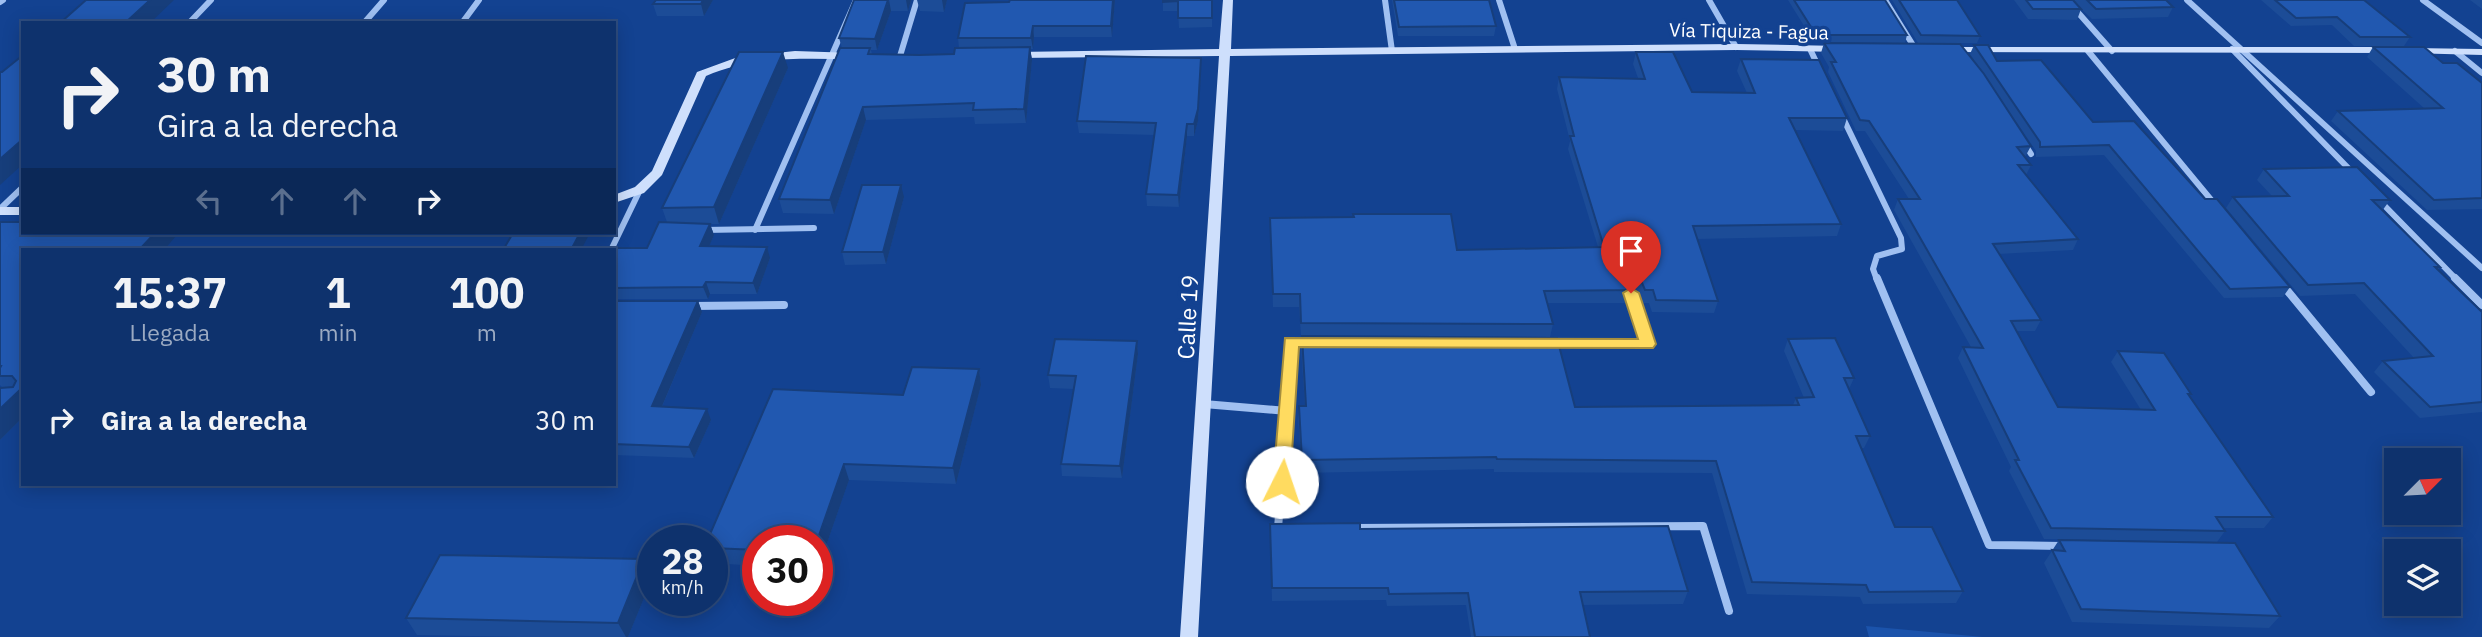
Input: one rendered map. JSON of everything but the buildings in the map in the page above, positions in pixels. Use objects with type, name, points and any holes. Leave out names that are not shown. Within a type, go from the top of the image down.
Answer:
[{"type":"street","points":[[191,21],[211,0]]},
{"type":"street","points":[[366,21],[384,0]]},
{"type":"street","points":[[463,21],[479,0]]},
{"type":"street","points":[[755,230],[856,0]]},
{"type":"street","points":[[900,56],[917,0]]},
{"type":"street","name":"Calle 19","points":[[1189,637],[1228,0]]},
{"type":"street","points":[[1385,0],[1392,51]]},
{"type":"street","points":[[1499,0],[1515,49]]},
{"type":"street","points":[[1709,0],[1736,47]]},
{"type":"street","points":[[1885,0],[1927,50]]},
{"type":"street","points":[[2067,0],[2112,51]]},
{"type":"street","points":[[2187,0],[2482,268]]},
{"type":"street","points":[[2423,0],[2482,43]]},
{"type":"street","name":"Vía Tiquiza - Fagua","points":[[995,55],[1736,47],[1850,50]]},
{"type":"street","points":[[1810,49],[1822,74]]},
{"type":"street","points":[[1903,50],[2232,49],[2482,52]]},
{"type":"street","points":[[2232,49],[2357,177]]},
{"type":"street","points":[[1960,50],[1968,61]]},
{"type":"street","points":[[2088,51],[2221,211]]},
{"type":"street","points":[[2455,51],[2482,73]]},
{"type":"street","points":[[612,248],[640,190],[659,172],[701,74],[734,59],[755,55],[872,56]]},
{"type":"street","points":[[886,56],[913,56]]},
{"type":"street","points":[[1840,112],[1901,238],[1902,249],[1877,257],[1873,269],[1989,545],[2069,546]]},
{"type":"street","points":[[2018,133],[2031,154]]},
{"type":"street","points":[[0,210],[21,189]]},
{"type":"street","points":[[616,198],[640,190]]},
{"type":"street","points":[[2376,197],[2482,305]]},
{"type":"street","points":[[0,210],[21,211]]},
{"type":"street","points":[[693,230],[814,228]]},
{"type":"street","points":[[2274,275],[2371,392]]},
{"type":"street","points":[[1538,344],[1648,344],[1631,293]]},
{"type":"street","points":[[680,306],[784,305]]},
{"type":"street","points":[[1292,529],[1278,529],[1291,342],[1319,342]]},
{"type":"street","points":[[1204,404],[1287,411]]},
{"type":"street","points":[[1347,528],[1703,526],[1729,611]]},
{"type":"shaded area","points":[[1866,626],[1983,637],[1869,637]]},
{"type":"route","points":[[1282,482],[1291,342],[1648,344],[1631,293]]}]
